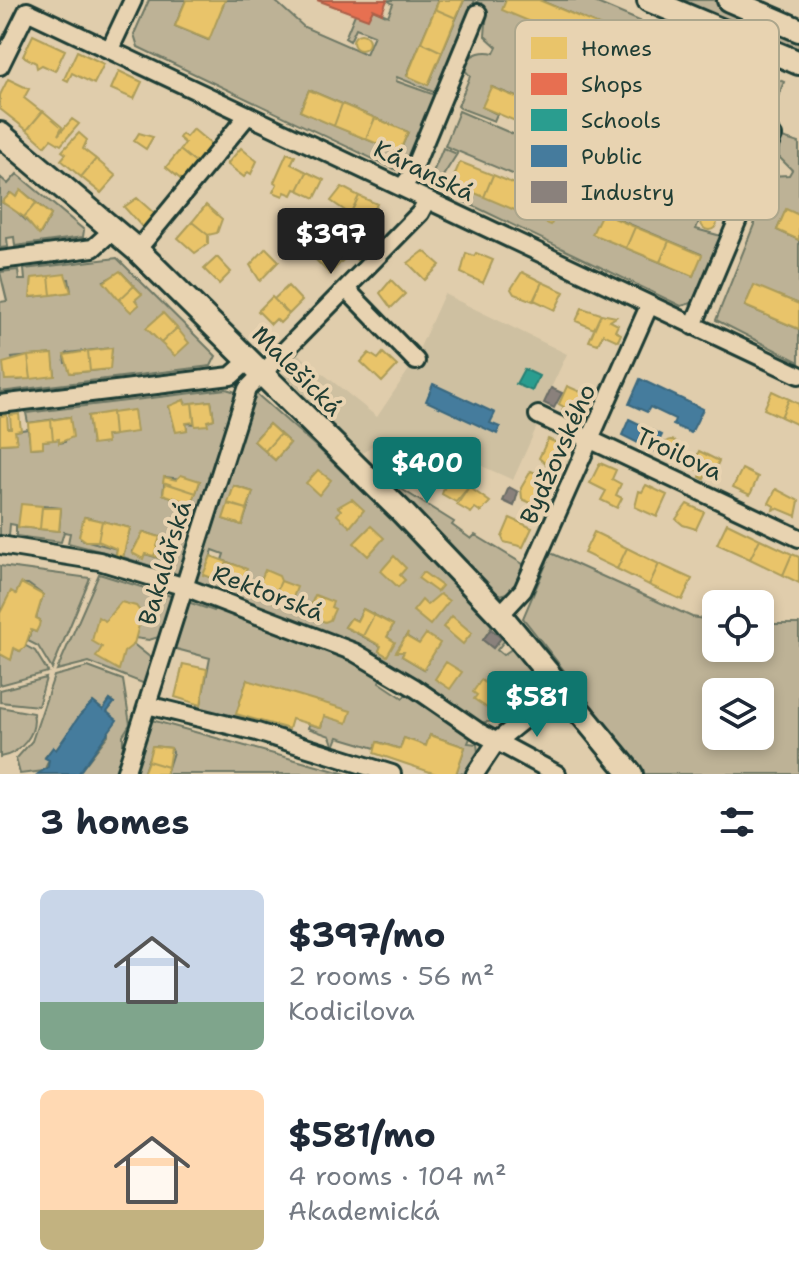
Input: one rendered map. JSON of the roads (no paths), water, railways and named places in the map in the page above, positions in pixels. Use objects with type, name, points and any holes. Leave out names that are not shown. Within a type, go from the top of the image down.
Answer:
[{"type":"street","points":[[110,49],[133,0]]},
{"type":"street","points":[[649,0],[697,20]]},
{"type":"street","points":[[729,0],[776,20]]},
{"type":"street","name":"Káranská","points":[[0,66],[27,11],[799,375]]},
{"type":"street","points":[[402,187],[478,13]]},
{"type":"street","points":[[779,21],[799,30]]},
{"type":"street","points":[[779,55],[799,63]]},
{"type":"street","points":[[137,250],[248,115]]},
{"type":"street","name":"Malešická","points":[[0,134],[137,250],[256,367],[500,615],[631,774]]},
{"type":"street","points":[[0,404],[231,376],[256,367],[346,289],[420,213],[427,200]]},
{"type":"street","points":[[693,326],[738,220]]},
{"type":"street","points":[[0,260],[93,248],[113,230]]},
{"type":"street","points":[[346,289],[416,361]]},
{"type":"street","name":"Bydžovského","points":[[500,615],[523,590],[649,306]]},
{"type":"street","name":"Bakalářská","points":[[125,774],[182,586],[256,367]]},
{"type":"street","name":"Troilova","points":[[538,415],[799,538]]},
{"type":"street","name":"Rektorská","points":[[0,545],[99,561],[182,586],[354,652],[497,741],[557,774]]},
{"type":"street","points":[[475,774],[497,741],[563,688]]},
{"type":"street","points":[[147,705],[257,732],[392,774]]}]
